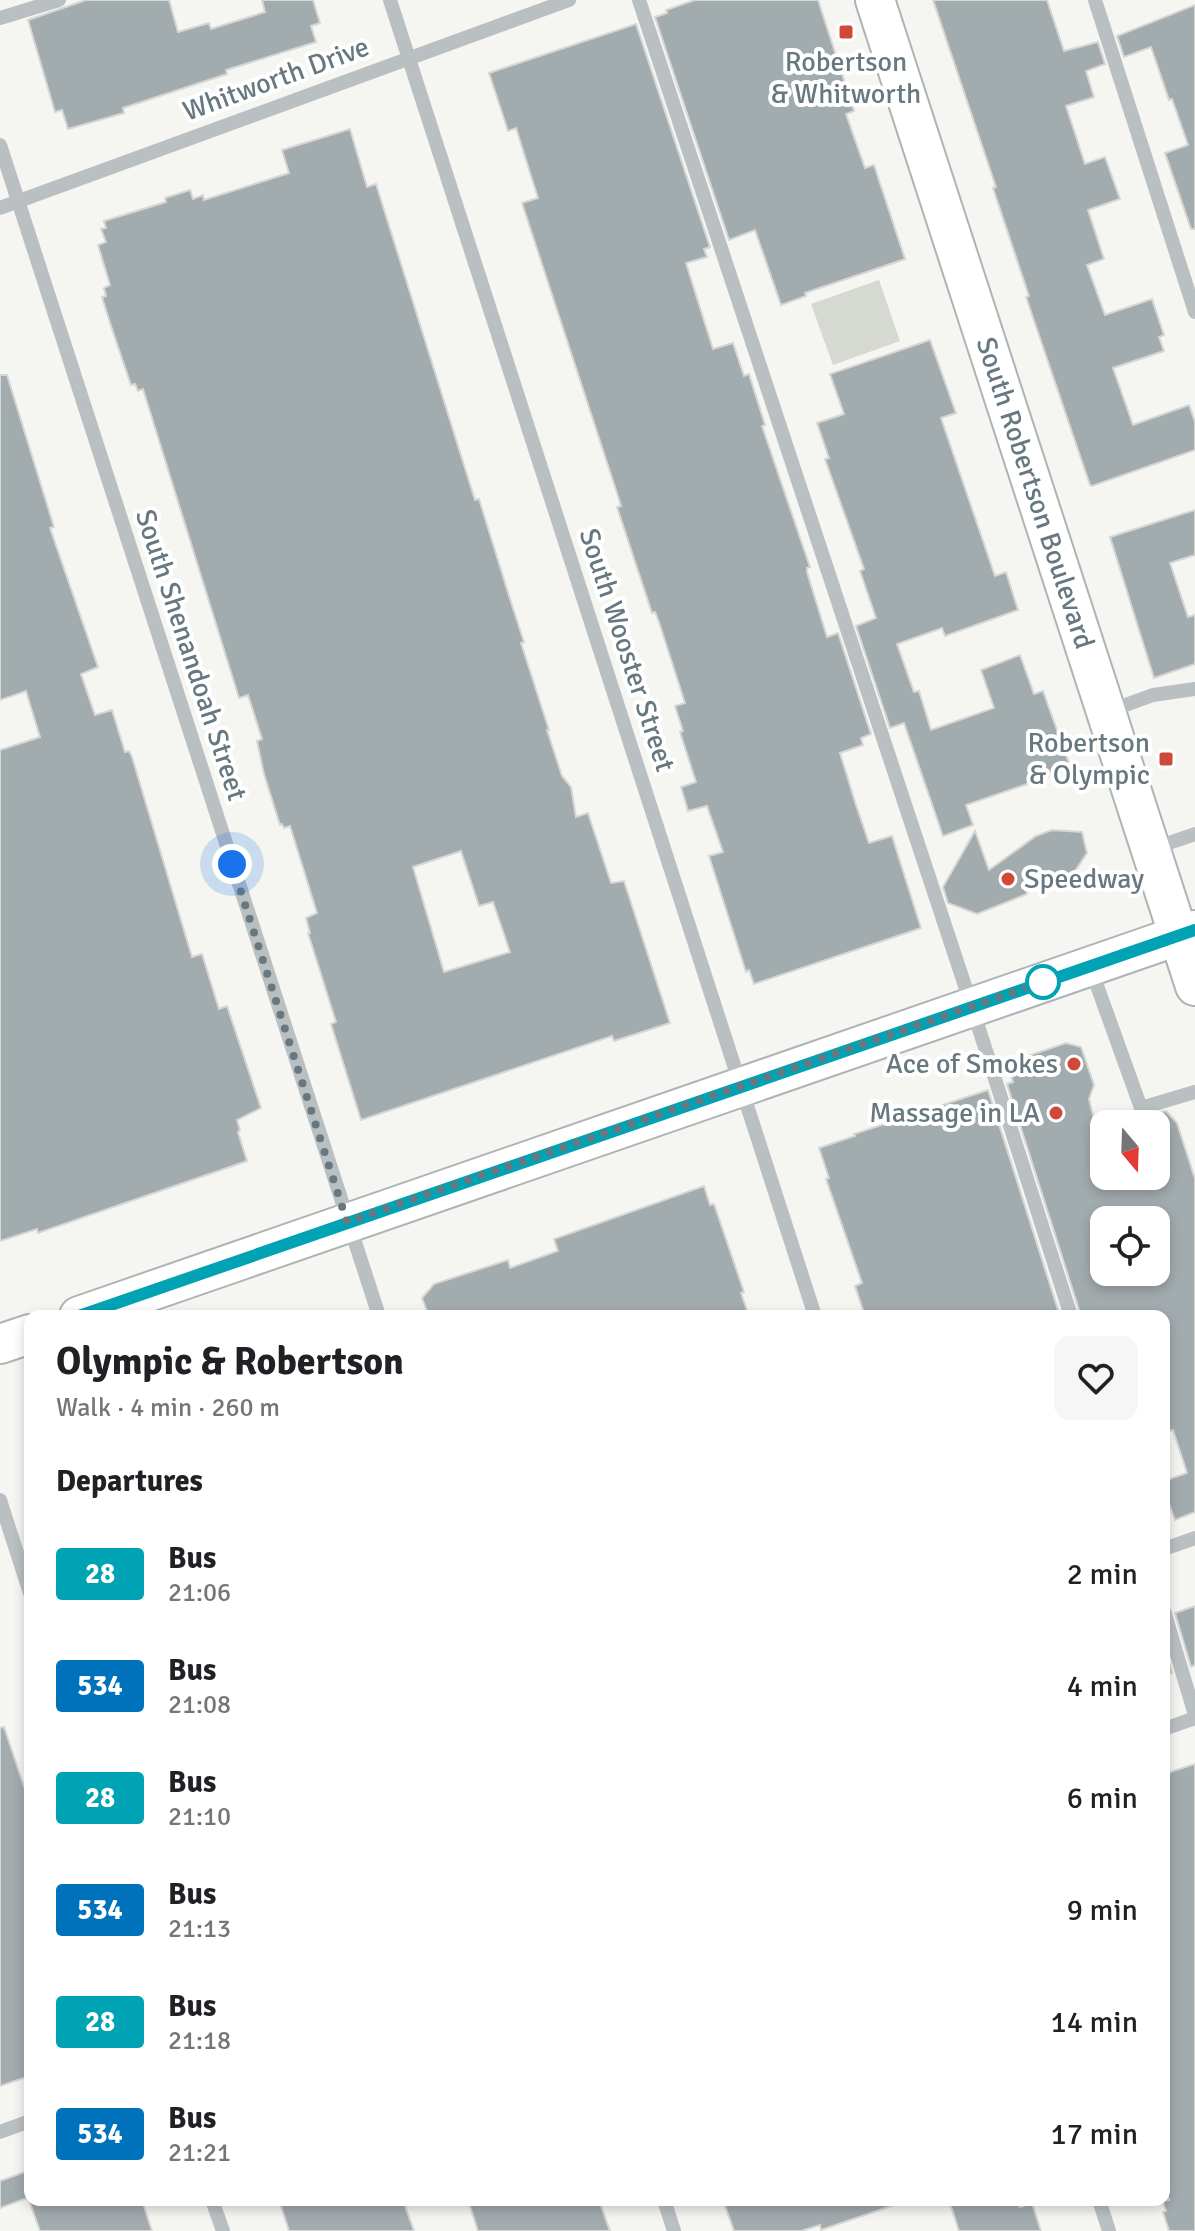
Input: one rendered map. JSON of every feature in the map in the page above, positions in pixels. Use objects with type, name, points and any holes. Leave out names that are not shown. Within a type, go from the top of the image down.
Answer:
[{"type":"main road","name":"South Robertson Boulevard","points":[[875,0],[1151,849],[1187,933],[1195,986]]},
{"type":"main road","points":[[96,1310],[1187,933]]},
{"type":"main road","points":[[0,1344],[24,1336]]},
{"type":"street","points":[[0,18],[59,0]]},
{"type":"street","name":"South Wooster Street","points":[[390,0],[813,1310]]},
{"type":"street","name":"Whitworth Drive","points":[[0,208],[569,0]]},
{"type":"street","points":[[639,0],[1069,1310]]},
{"type":"street","points":[[1095,0],[1195,312]]},
{"type":"street","name":"South Shenandoah Street","points":[[0,145],[377,1310]]},
{"type":"street","points":[[1106,712],[1153,695],[1195,689]]},
{"type":"street","points":[[1151,849],[1195,834]]},
{"type":"street","points":[[1090,966],[1141,1108],[1195,1092]]},
{"type":"street","points":[[0,1500],[24,1574]]},
{"type":"street","points":[[1170,1547],[1195,1538]]},
{"type":"street","points":[[1170,1632],[1195,1717],[1170,1727]]},
{"type":"street","points":[[0,2132],[24,2123]]},
{"type":"street","points":[[214,2206],[223,2231]]},
{"type":"street","points":[[666,2206],[674,2231]]},
{"type":"street","points":[[1101,2206],[1109,2231]]},
{"type":"shaded area","points":[[879,280],[900,341],[833,365],[811,304]]},
{"type":"building","points":[[86,0],[169,0],[178,32],[209,23],[211,29],[265,12],[262,0],[313,0],[320,23],[311,26],[316,42],[226,70],[227,74],[123,108],[124,113],[68,129],[62,110],[55,112],[28,20]]},
{"type":"building","points":[[695,0],[818,0],[854,111],[846,114],[865,168],[874,165],[905,259],[805,293],[806,296],[781,305],[755,230],[729,240],[655,17]]},
{"type":"building","points":[[933,0],[1047,0],[1064,51],[1098,42],[1105,64],[1086,71],[1094,97],[1066,106],[1085,164],[1105,157],[1120,199],[1088,210],[1104,259],[1087,265],[1105,315],[1152,299],[1164,335],[1159,337],[1164,351],[1113,368],[1133,425],[1189,405],[1195,422],[1195,450],[1090,485],[1026,297],[1029,296],[993,188],[996,187]]},
{"type":"building","points":[[1195,5],[1195,229],[1191,229],[1165,153],[1188,145],[1172,99],[1169,100],[1151,47],[1124,57],[1117,36]]},
{"type":"building","points":[[636,24],[710,247],[704,249],[707,257],[686,263],[713,349],[733,343],[744,376],[749,374],[765,425],[762,426],[810,567],[807,572],[827,637],[838,633],[871,734],[861,738],[863,745],[840,753],[856,805],[869,843],[892,836],[921,928],[754,984],[749,970],[746,972],[709,856],[723,852],[707,806],[688,811],[681,787],[696,782],[675,706],[685,703],[617,507],[621,506],[618,496],[522,203],[538,198],[516,128],[508,131],[489,73]]},
{"type":"building","points":[[350,129],[367,187],[376,184],[475,500],[479,499],[524,642],[521,643],[547,730],[562,776],[571,787],[576,817],[588,813],[611,883],[624,881],[670,1023],[614,1041],[612,1036],[361,1120],[331,1024],[336,1022],[308,933],[306,918],[317,913],[290,826],[284,828],[280,825],[264,774],[257,741],[262,739],[248,695],[239,698],[143,389],[138,391],[135,384],[131,385],[102,297],[106,296],[104,288],[110,285],[98,245],[106,242],[101,229],[106,228],[104,221],[166,202],[165,198],[190,190],[193,199],[203,195],[204,200],[289,173],[282,150]],"holes":[[[461,851],[479,906],[493,902],[510,952],[444,972],[413,867]]]},
{"type":"building","points":[[930,340],[956,413],[941,418],[995,576],[1006,572],[1018,610],[945,636],[942,628],[897,644],[914,692],[919,691],[931,730],[994,708],[981,670],[1020,655],[1034,694],[1043,691],[1071,769],[966,805],[973,825],[943,836],[904,723],[890,728],[856,626],[876,618],[860,571],[864,569],[825,459],[829,458],[817,423],[844,414],[830,374]]},
{"type":"building","points":[[0,375],[7,375],[54,527],[50,528],[98,667],[81,674],[95,715],[112,710],[125,752],[129,751],[132,757],[192,957],[202,954],[219,1009],[227,1006],[261,1108],[237,1120],[247,1161],[38,1233],[37,1229],[0,1241],[0,750],[40,737],[26,691],[0,700]]},
{"type":"building","points":[[1195,510],[1195,555],[1170,563],[1188,617],[1195,615],[1195,664],[1154,678],[1110,537]]},
{"type":"building","name":"Speedway","points":[[1052,830],[1082,832],[1087,853],[1071,877],[1057,884],[1024,886],[1027,894],[977,914],[948,903],[943,887],[975,831],[989,870],[1036,836]]},
{"type":"building","points":[[1066,1043],[1081,1047],[1094,1085],[1089,1099],[1092,1110],[1090,1190],[1170,1190],[1170,1115],[1177,1123],[1195,1179],[1195,1512],[1175,1520],[1170,1507],[1170,1479],[1187,1473],[1173,1430],[1170,1431],[1170,1310],[1079,1310],[1007,1084],[1013,1082],[1007,1063]]},
{"type":"building","points":[[988,1090],[1058,1310],[863,1310],[855,1286],[862,1283],[826,1179],[829,1178],[819,1148]]},
{"type":"building","points":[[704,1186],[710,1205],[714,1204],[744,1292],[741,1293],[747,1310],[427,1310],[422,1298],[434,1284],[508,1260],[510,1268],[558,1251],[554,1239]]},
{"type":"building","points":[[1195,1606],[1195,1665],[1191,1667],[1175,1613]]},
{"type":"building","points":[[4,1727],[24,1786],[24,2078],[0,2086],[0,1728]]},
{"type":"building","points":[[1195,1764],[1195,2231],[1169,2231],[1163,2212],[1166,2211],[1164,2206],[1170,2206],[1170,1772]]},
{"type":"building","points":[[24,2172],[24,2199],[0,2208],[0,2181]]},
{"type":"building","points":[[31,2206],[144,2206],[152,2231],[40,2231]]},
{"type":"building","points":[[281,2206],[405,2206],[414,2231],[289,2231]]},
{"type":"building","points":[[470,2206],[601,2206],[610,2231],[478,2231]]},
{"type":"building","points":[[725,2206],[891,2206],[821,2230],[820,2225],[801,2231],[734,2231]]},
{"type":"building","points":[[951,2206],[1033,2206],[1041,2231],[959,2231]]},
{"type":"bus line","name":"28","points":[[96,1310],[1195,930]]},
{"type":"place","name":"Robertson & Whitworth","points":[[846,32]]},
{"type":"place","name":"Robertson & Olympic","points":[[1166,759]]},
{"type":"place","name":"Speedway","points":[[1008,879]]},
{"type":"place","name":"Ace of Smokes","points":[[1074,1064]]},
{"type":"place","name":"Massage in LA","points":[[1056,1113]]},
{"type":"route","points":[[232,864],[347,1222],[1043,982]]}]
